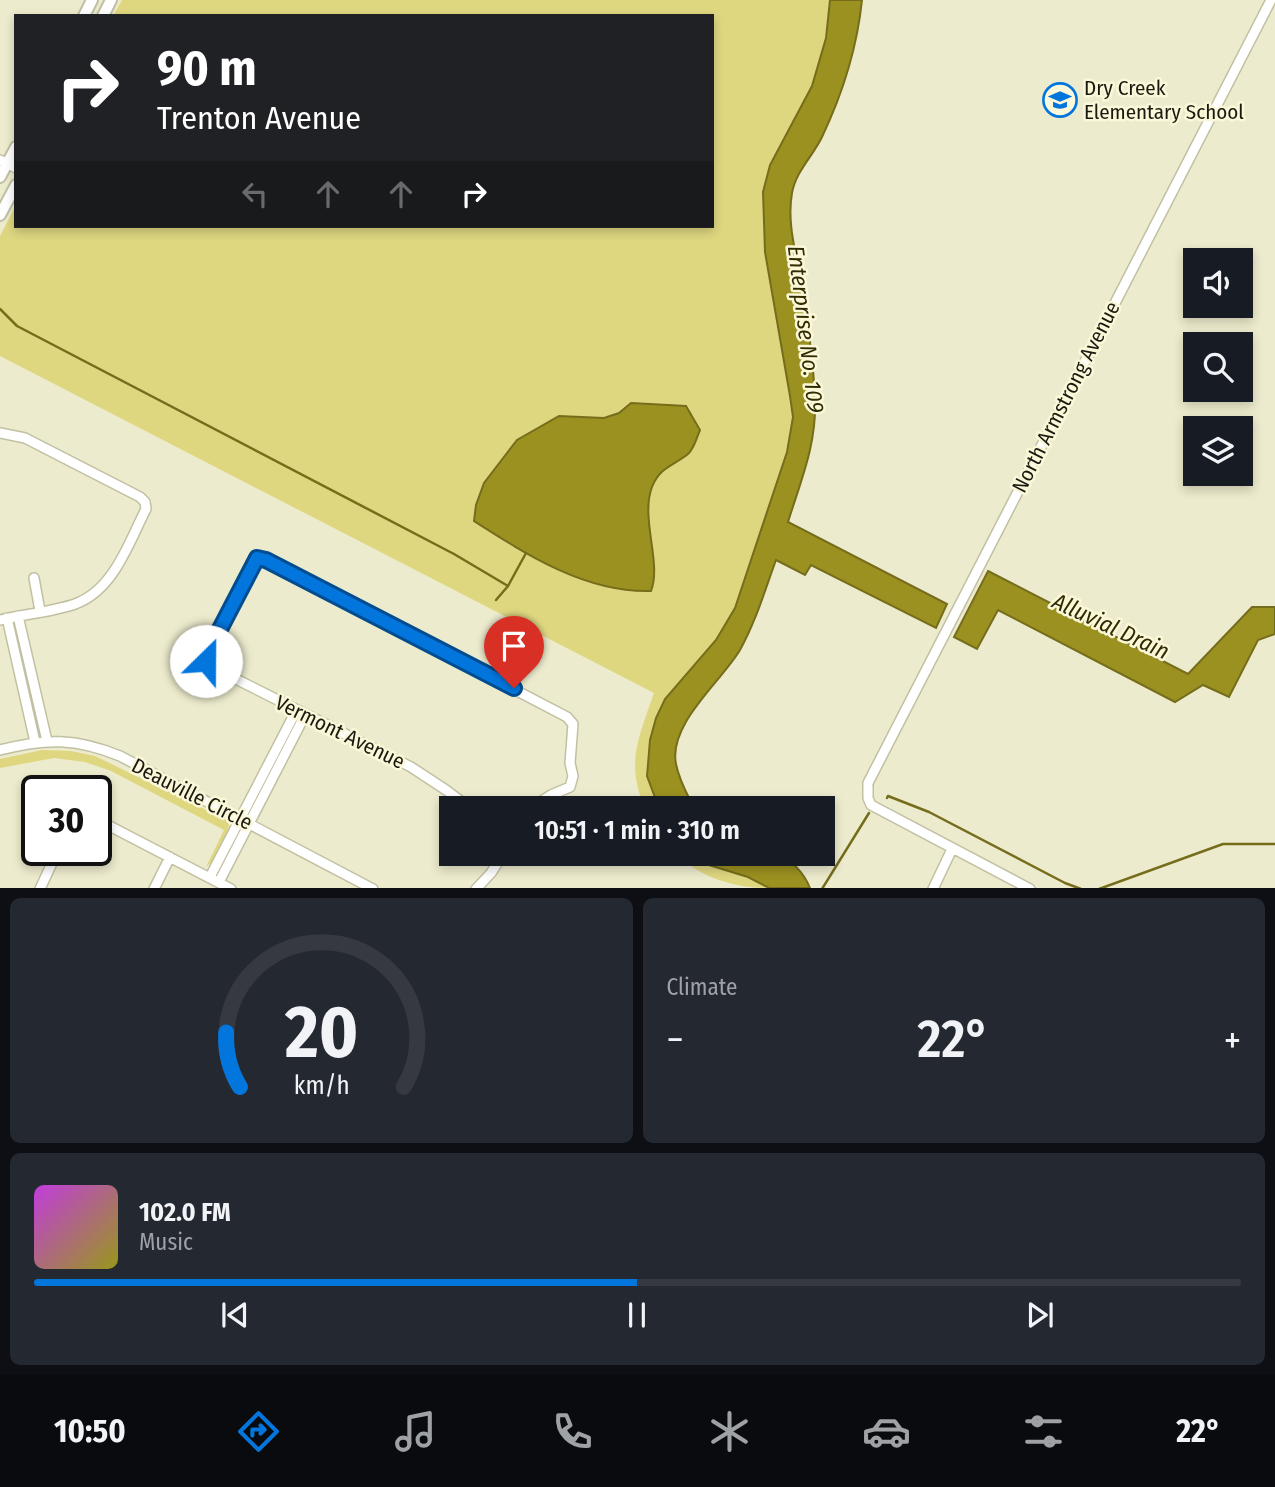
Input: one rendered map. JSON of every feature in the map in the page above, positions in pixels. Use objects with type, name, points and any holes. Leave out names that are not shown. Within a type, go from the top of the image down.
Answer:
[{"type":"main road","points":[[0,177],[8,164]]},
{"type":"main road","points":[[0,215],[14,189]]},
{"type":"street","name":"North Armstrong Avenue","points":[[952,849],[871,805],[867,797],[868,783],[1271,0]]},
{"type":"street","points":[[0,433],[25,438],[140,497],[145,502],[146,509],[110,577],[92,595],[74,604],[4,619],[35,742]]},
{"type":"street","name":"Vermont Avenue","points":[[454,796],[411,767],[300,713],[206,661],[207,654],[257,558],[266,560],[571,720],[572,781],[570,787],[549,796]]},
{"type":"street","points":[[34,578],[40,611]]},
{"type":"street","points":[[18,616],[47,741]]},
{"type":"street","points":[[209,877],[300,713]]},
{"type":"street","points":[[219,882],[300,713]]},
{"type":"street","name":"Deauville Circle","points":[[0,750],[47,741],[79,742],[98,747],[373,888]]},
{"type":"street","points":[[112,827],[231,888]]},
{"type":"street","points":[[933,888],[952,849],[1030,888]]},
{"type":"street","points":[[154,888],[170,858]]},
{"type":"street","points":[[40,888],[50,866]]},
{"type":"street","points":[[476,888],[495,866]]},
{"type":"shaded area","points":[[122,0],[830,0],[826,38],[812,86],[777,151],[765,180],[765,252],[793,417],[787,453],[735,608],[716,640],[665,699],[656,718],[650,740],[647,776],[654,796],[640,796],[635,763],[639,737],[654,693],[0,356],[0,236],[14,209],[14,228],[714,228],[714,14],[114,14]]},
{"type":"shaded area","points":[[42,750],[71,751],[95,756],[225,819],[229,824],[221,848],[206,867],[224,830],[111,771],[85,762],[54,758],[0,768],[0,759]]},
{"type":"shaded area","points":[[692,866],[712,866],[748,877],[769,888],[731,884]]},
{"type":"water","name":"Enterprise No. 109","points":[[830,0],[862,0],[857,36],[843,87],[822,137],[797,178],[792,193],[791,224],[809,338],[815,415],[807,462],[788,522],[947,604],[936,628],[811,565],[805,575],[776,560],[756,617],[740,650],[698,704],[680,734],[676,764],[688,796],[654,796],[647,776],[650,740],[656,718],[665,699],[716,640],[735,608],[787,452],[793,417],[765,252],[763,192],[770,165],[812,86],[826,38]]},
{"type":"water","points":[[631,403],[686,406],[700,430],[690,452],[663,471],[652,487],[648,512],[654,567],[651,591],[603,586],[580,579],[536,559],[474,521],[476,505],[484,483],[517,440],[559,416],[604,418],[619,413]]},
{"type":"water","points":[[988,571],[1188,674],[1252,607],[1275,607],[1275,634],[1258,640],[1229,697],[1203,685],[1175,702],[998,610],[977,649],[954,637]]},
{"type":"water","points":[[712,866],[795,866],[810,888],[769,888],[748,877]]},
{"type":"waterway","points":[[0,309],[17,326],[454,554],[508,586]]},
{"type":"waterway","name":"Alluvial Drain","points":[[496,600],[508,586],[526,553]]},
{"type":"waterway","points":[[887,798],[888,796],[929,812],[1078,888]]},
{"type":"waterway","points":[[823,888],[869,813]]},
{"type":"waterway","points":[[1102,888],[1223,844],[1275,844]]},
{"type":"place","name":"Dry Creek Elementary School","points":[[1060,100]]},
{"type":"route","points":[[206,661],[207,654],[257,558],[266,560],[514,688]]}]
